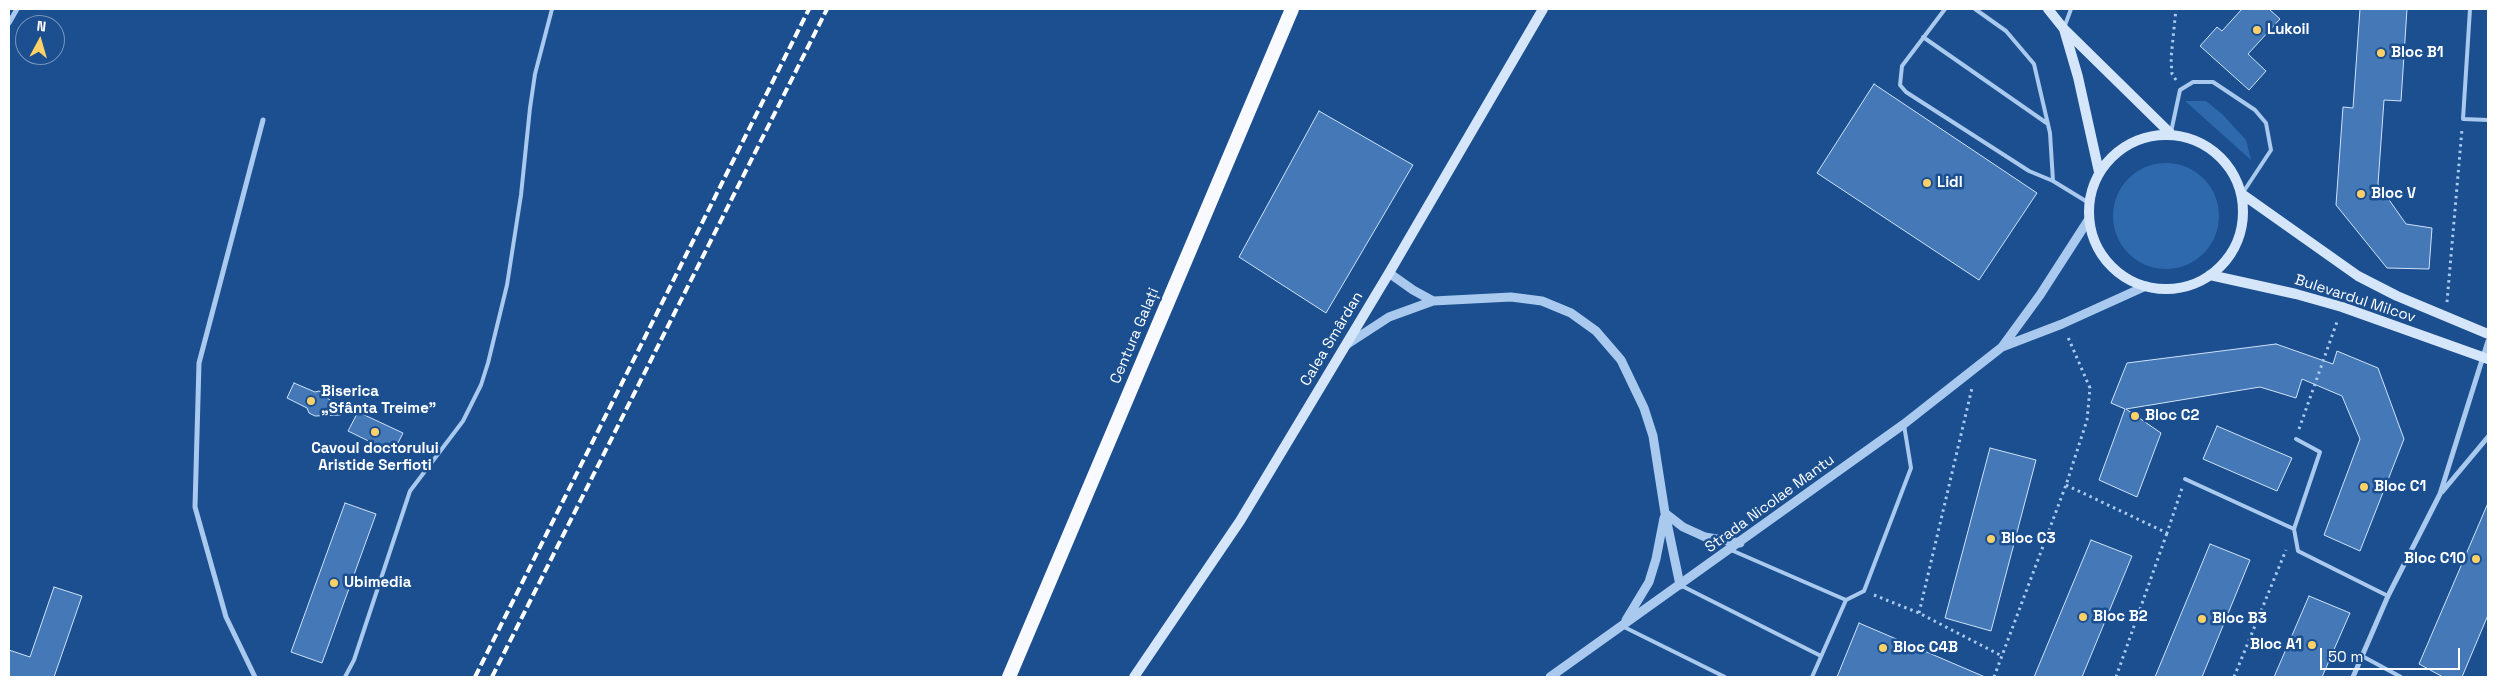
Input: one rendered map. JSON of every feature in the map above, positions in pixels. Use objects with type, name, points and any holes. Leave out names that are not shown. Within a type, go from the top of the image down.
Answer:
[{"type":"highway","name":"Centura Galați","points":[[1009,677],[1292,9]]},
{"type":"main road","name":"Calea Smârdan","points":[[1134,677],[1240,521],[1389,273],[1543,9]]},
{"type":"main road","points":[[2048,9],[2064,28],[2171,134]]},
{"type":"main road","points":[[2064,28],[2078,76],[2099,172]]},
{"type":"main road","points":[[2171,134],[2203,143],[2228,164],[2242,194],[2243,221],[2235,248],[2224,263],[2210,275],[2190,285],[2168,289],[2146,286],[2131,281],[2107,261],[2098,248],[2089,219],[2089,203],[2099,172],[2109,159],[2130,143],[2154,135],[2171,134]]},
{"type":"main road","name":"Bulevardul Milcov","points":[[2242,194],[2358,276],[2397,296],[2488,334]]},
{"type":"main road","name":"Bulevardul Milcov","points":[[2210,275],[2296,294],[2342,307],[2486,359]]},
{"type":"street","points":[[9,23],[17,9]]},
{"type":"street","points":[[255,677],[226,617],[195,507],[199,363],[263,120]]},
{"type":"street","name":"Strada Nicolae Mantu","points":[[2002,347],[2040,295],[2089,219]]},
{"type":"street","points":[[1389,273],[1413,290],[1433,300]]},
{"type":"street","name":"Strada Nicolae Mantu","points":[[1552,677],[1904,424],[2002,347],[2062,324],[2146,286]]},
{"type":"street","points":[[1346,345],[1389,317],[1433,300],[1511,297],[1542,301],[1571,312],[1596,331],[1621,360],[1644,408],[1655,443],[1665,513],[1680,585]]},
{"type":"street","points":[[2353,677],[2388,596],[2440,494],[2486,359],[2488,340]]},
{"type":"street","points":[[2440,494],[2488,438]]},
{"type":"street","points":[[1665,513],[1683,528],[1705,537],[1740,542]]},
{"type":"street","points":[[1622,626],[1638,603],[1649,582],[1656,559],[1665,513]]},
{"type":"lane","points":[[345,677],[354,660],[410,491],[463,420],[481,385],[488,363],[507,285],[521,195],[533,91],[552,9]]},
{"type":"lane","points":[[1945,9],[1902,66],[1900,85],[1906,92],[2028,172],[2053,181],[2089,203]]},
{"type":"lane","points":[[1975,9],[2006,31],[2034,64],[2048,125],[2053,181]]},
{"type":"lane","points":[[2064,28],[2071,9]]},
{"type":"lane","points":[[2470,9],[2463,119],[2488,120]]},
{"type":"lane","points":[[1923,37],[2048,125]]},
{"type":"lane","points":[[2171,134],[2180,90],[2193,82],[2213,82],[2255,110],[2266,123],[2271,150],[2242,194]]},
{"type":"lane","points":[[1812,677],[1846,600],[1864,591],[1911,468],[1904,424]]},
{"type":"lane","points":[[2296,439],[2320,452],[2294,529],[2298,551],[2388,596]]},
{"type":"lane","points":[[2185,479],[2294,529]]},
{"type":"lane","points":[[1730,549],[1846,600]]},
{"type":"lane","points":[[1680,585],[1821,656]]},
{"type":"lane","points":[[1622,626],[1725,677]]},
{"type":"lane","points":[[2362,656],[2401,677]]},
{"type":"path","points":[[2176,9],[2171,58],[2172,74],[2180,90]]},
{"type":"path","points":[[2445,316],[2463,119]]},
{"type":"path","points":[[2296,439],[2342,307]]},
{"type":"path","points":[[1994,677],[2066,485],[2087,420],[2090,388],[2062,324]]},
{"type":"path","points":[[1919,614],[1977,366]]},
{"type":"path","points":[[2116,677],[2185,479]]},
{"type":"path","points":[[2066,485],[2167,533]]},
{"type":"path","points":[[2234,677],[2294,529]]},
{"type":"path","points":[[1864,591],[1919,614],[2002,656]]},
{"type":"shaded area","points":[[2185,101],[2206,101],[2222,114],[2246,140],[2251,160]]},
{"type":"shaded area","points":[[2166,163],[2186,167],[2204,178],[2215,196],[2219,216],[2215,236],[2204,254],[2186,265],[2166,269],[2146,265],[2128,254],[2117,236],[2113,216],[2117,196],[2128,178],[2146,167]]},
{"type":"building","points":[[2242,9],[2269,9],[2280,19],[2248,54],[2266,71],[2249,90],[2200,46],[2217,27],[2222,31]]},
{"type":"building","name":"Bloc V","points":[[2360,9],[2407,9],[2401,101],[2384,100],[2378,184],[2406,224],[2432,228],[2429,269],[2387,268],[2336,205],[2343,107],[2353,108]]},
{"type":"building","name":"Lidl","points":[[1874,84],[2037,193],[1979,280],[1817,173]]},
{"type":"building","points":[[1319,111],[1413,165],[1326,313],[1239,257]]},
{"type":"building","points":[[2276,344],[2333,364],[2337,351],[2378,368],[2404,439],[2360,551],[2324,535],[2360,439],[2342,396],[2302,379],[2296,398],[2260,387],[2126,409],[2161,433],[2137,497],[2099,480],[2125,409],[2111,403],[2127,363]]},
{"type":"building","name":"Biserica „Sfânta Treime\"","points":[[294,383],[325,394],[334,403],[341,415],[315,416],[309,413],[307,408],[287,398]]},
{"type":"building","name":"Cavoul doctorului Aristide Serfioti","points":[[358,412],[403,433],[393,453],[348,431]]},
{"type":"building","points":[[2217,426],[2292,458],[2277,491],[2203,459]]},
{"type":"building","name":"Bloc C3","points":[[1990,448],[2036,460],[1991,631],[1945,618]]},
{"type":"building","name":"Ubimedia","points":[[345,503],[376,514],[322,663],[291,652]]},
{"type":"building","name":"Bloc C10","points":[[2488,503],[2488,615],[2462,677],[2443,677],[2419,664]]},
{"type":"building","name":"Bloc B2","points":[[2091,540],[2132,556],[2082,677],[2034,677]]},
{"type":"building","name":"Bloc B3","points":[[2210,544],[2250,560],[2202,677],[2155,677]]},
{"type":"building","points":[[54,587],[82,596],[54,677],[9,677],[9,650],[30,657]]},
{"type":"building","name":"Bloc A1","points":[[2309,596],[2350,613],[2322,677],[2274,677]]},
{"type":"building","name":"Bloc C4B","points":[[1859,623],[1985,677],[1837,677]]},
{"type":"railway","points":[[475,677],[809,9]]},
{"type":"railway","points":[[492,677],[827,9]]},
{"type":"place","name":"Lukoil","points":[[2257,30]]},
{"type":"place","name":"Bloc B1","points":[[2381,53]]},
{"type":"place","name":"Lidl","points":[[1927,183]]},
{"type":"place","name":"Bloc V","points":[[2361,194]]},
{"type":"place","name":"Biserica „Sfânta Treime\"","points":[[311,401]]},
{"type":"place","name":"Bloc C2","points":[[2135,416]]},
{"type":"place","name":"Cavoul doctorului Aristide Serfioti","points":[[375,432]]},
{"type":"place","name":"Bloc C1","points":[[2364,487]]},
{"type":"place","name":"Bloc C3","points":[[1991,539]]},
{"type":"place","name":"Bloc C10","points":[[2476,559]]},
{"type":"place","name":"Ubimedia","points":[[334,583]]},
{"type":"place","name":"Bloc B2","points":[[2083,617]]},
{"type":"place","name":"Bloc B3","points":[[2202,619]]},
{"type":"place","name":"Bloc A1","points":[[2312,645]]},
{"type":"place","name":"Bloc C4B","points":[[1883,648]]}]
